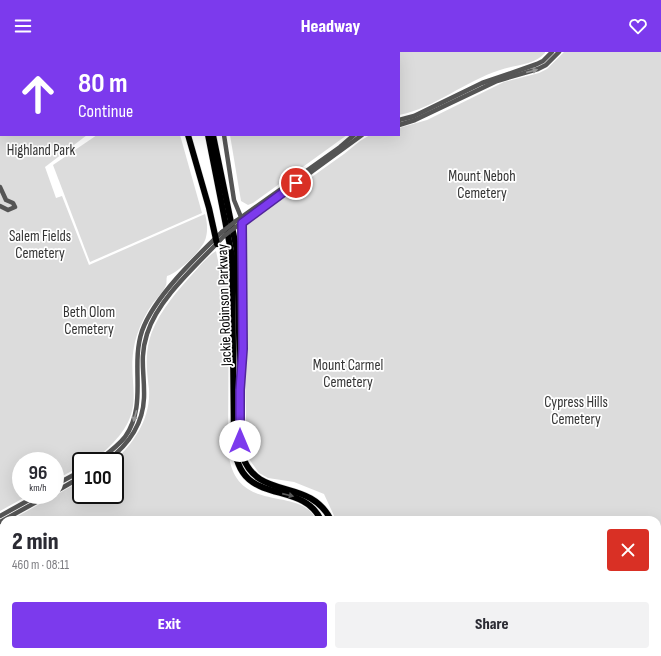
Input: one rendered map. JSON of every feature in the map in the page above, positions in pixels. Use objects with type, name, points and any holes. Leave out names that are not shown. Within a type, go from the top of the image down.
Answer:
[{"type":"highway","points":[[188,136],[206,198],[216,241]]},
{"type":"highway","name":"Jackie Robinson Parkway","points":[[208,136],[232,256],[234,441],[236,459],[244,474],[258,486],[302,500],[313,508],[318,516]]},
{"type":"highway","name":"Jackie Robinson Parkway","points":[[213,136],[237,251],[241,450],[247,467],[256,477],[267,484],[296,491],[309,496],[322,506],[329,516]]},
{"type":"highway","points":[[240,222],[243,349],[240,390]]},
{"type":"street","points":[[400,120],[424,111],[482,83],[537,64],[552,52]]},
{"type":"street","points":[[400,125],[437,111],[497,81],[538,69],[546,65],[559,52]]},
{"type":"street","points":[[224,136],[233,194],[240,222]]},
{"type":"street","points":[[223,234],[357,136]]},
{"type":"street","points":[[0,187],[6,200],[13,203],[15,207],[8,210],[0,206]]},
{"type":"street","points":[[108,452],[124,438],[133,424],[136,414],[139,398],[136,375],[137,356],[143,330],[148,318],[175,281],[236,221],[240,222]]},
{"type":"street","points":[[119,452],[131,438],[142,414],[144,398],[142,371],[143,351],[147,334],[153,320],[180,283],[216,241]]},
{"type":"street","points":[[0,516],[22,504]]},
{"type":"street","points":[[11,516],[33,504]]},
{"type":"green space","points":[[400,52],[545,52],[536,60],[487,75],[438,101],[412,112],[400,115]]},
{"type":"green space","points":[[564,52],[661,52],[661,516],[334,516],[324,494],[294,482],[268,478],[259,473],[249,459],[247,451],[244,348],[246,224],[368,136],[400,136],[400,128],[427,120],[504,82],[539,73],[547,69]]},
{"type":"green space","points":[[0,136],[86,136],[45,167],[56,198],[62,196],[89,265],[205,214],[207,234],[201,248],[196,254],[172,274],[167,276],[165,287],[150,307],[140,326],[133,352],[133,405],[130,418],[123,431],[103,452],[72,452],[72,471],[64,475],[64,452],[12,452],[13,504],[0,511]]},
{"type":"green space","points":[[96,136],[180,136],[202,213],[90,262],[53,165]]},
{"type":"green space","points":[[230,136],[346,136],[253,203],[248,205],[241,201]]},
{"type":"green space","points":[[216,251],[222,279],[229,280],[228,446],[232,469],[241,483],[253,492],[296,503],[308,509],[313,516],[18,516],[40,504],[64,504],[64,490],[72,486],[72,504],[124,504],[124,452],[123,452],[140,429],[147,410],[149,400],[147,353],[149,341],[155,324],[165,308],[205,260]]},
{"type":"route","points":[[240,441],[240,390],[243,349],[242,223],[296,183]]},
{"type":"park label","name":"Highland Park","points":[[41,150]]},
{"type":"park label","name":"Mount Neboh Cemetery","points":[[482,184]]},
{"type":"park label","name":"Salem Fields Cemetery","points":[[40,244]]},
{"type":"park label","name":"Beth Olom Cemetery","points":[[89,320]]},
{"type":"park label","name":"Mount Carmel Cemetery","points":[[348,374]]},
{"type":"park label","name":"Cypress Hills Cemetery","points":[[576,410]]}]
